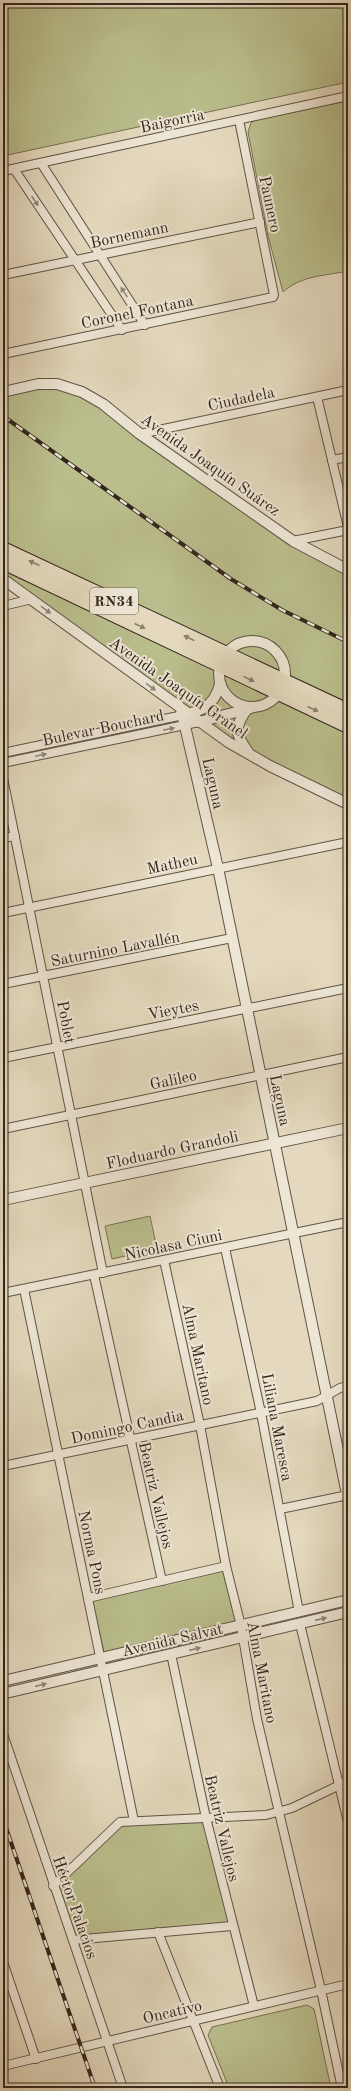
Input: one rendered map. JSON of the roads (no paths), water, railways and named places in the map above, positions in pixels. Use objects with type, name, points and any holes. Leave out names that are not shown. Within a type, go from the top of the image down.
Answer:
[{"type":"highway","name":"RN34","points":[[3,549],[222,659]]},
{"type":"highway","name":"RN34","points":[[3,562],[282,687],[348,711]]},
{"type":"highway","name":"RN34","points":[[282,687],[348,726]]},
{"type":"street","name":"Baigorria","points":[[3,172],[348,96]]},
{"type":"street","name":"Paunero","points":[[238,120],[274,295]]},
{"type":"street","points":[[41,163],[145,325]]},
{"type":"street","points":[[14,169],[122,330]]},
{"type":"street","name":"Bornemann","points":[[3,275],[260,222]]},
{"type":"street","name":"Coronel Fontana","points":[[3,354],[270,299],[274,295]]},
{"type":"street","name":"Avenida Joaquín Suárez","points":[[3,392],[38,384],[57,384],[82,392],[103,404],[140,434],[293,541],[348,570]]},
{"type":"street","name":"Ciudadela","points":[[140,434],[348,390]]},
{"type":"street","points":[[293,541],[348,529],[317,397]]},
{"type":"street","points":[[332,460],[348,457]]},
{"type":"street","name":"Avenida Joaquín Granel","points":[[3,579],[32,599],[184,716],[199,722],[250,755],[348,804]]},
{"type":"street","points":[[3,606],[32,599]]},
{"type":"street","points":[[199,722],[251,708],[270,702],[282,687],[285,670],[282,660],[276,651],[259,641],[248,640],[238,643],[222,659],[220,684],[224,692],[237,704],[251,708]]},
{"type":"street","name":"Bulevar Bouchard","points":[[3,763],[184,716],[207,708],[217,694],[220,684]]},
{"type":"street","points":[[250,755],[239,738],[237,730],[238,722],[251,708]]},
{"type":"street","name":"Bulevar Bouchard","points":[[3,753],[184,716]]},
{"type":"street","name":"Laguna","points":[[184,716],[218,868],[348,1496]]},
{"type":"street","name":"Poblet","points":[[3,778],[103,1273]]},
{"type":"street","points":[[3,838],[15,836]]},
{"type":"street","name":"Matheu","points":[[3,913],[348,842]]},
{"type":"street","name":"Saturnino Lavallén","points":[[3,984],[232,938]]},
{"type":"street","name":"Vieytes","points":[[3,1058],[348,988]]},
{"type":"street","name":"Galileo","points":[[3,1129],[348,1057]]},
{"type":"street","name":"Floduardo Grandoli","points":[[3,1200],[348,1128]]},
{"type":"street","name":"Nicolasa Ciuni","points":[[3,1293],[348,1222]]},
{"type":"street","name":"Liliana Maresca","points":[[226,1248],[261,1413],[299,1612]]},
{"type":"street","name":"Alma Maritano","points":[[164,1260],[200,1425],[226,1566],[243,1637],[257,1719],[321,1990],[342,2088]]},
{"type":"street","name":"Beatriz Vallejos","points":[[94,1275],[162,1581]]},
{"type":"street","name":"Norma Pons","points":[[24,1289],[134,1821]]},
{"type":"street","name":"Domingo Candia","points":[[3,1466],[317,1401],[340,1388],[348,1386]]},
{"type":"street","points":[[280,1509],[348,1496]]},
{"type":"street","points":[[88,1598],[226,1566]]},
{"type":"street","name":"Avenida Salvat","points":[[3,1682],[348,1600]]},
{"type":"street","name":"Avenida Salvat","points":[[3,1692],[6,1693],[348,1612]]},
{"type":"street","points":[[300,1624],[348,1822]]},
{"type":"street","name":"Beatriz Vallejos","points":[[171,1654],[206,1818],[232,1926],[254,2006]]},
{"type":"street","name":"Héctor Palacios","points":[[3,1734],[53,1886],[73,1940],[123,2088]]},
{"type":"street","points":[[53,1886],[120,1822],[206,1818],[279,1812],[292,1808],[348,1781]]},
{"type":"street","points":[[73,1940],[232,1926]]},
{"type":"street","points":[[158,1932],[220,2088]]},
{"type":"street","points":[[3,1962],[36,2059]]},
{"type":"street","name":"Oncativo","points":[[3,2066],[348,1984]]},
{"type":"railway","points":[[3,416],[231,579],[282,610],[348,642]]},
{"type":"railway","points":[[3,1819],[95,2088]]}]
